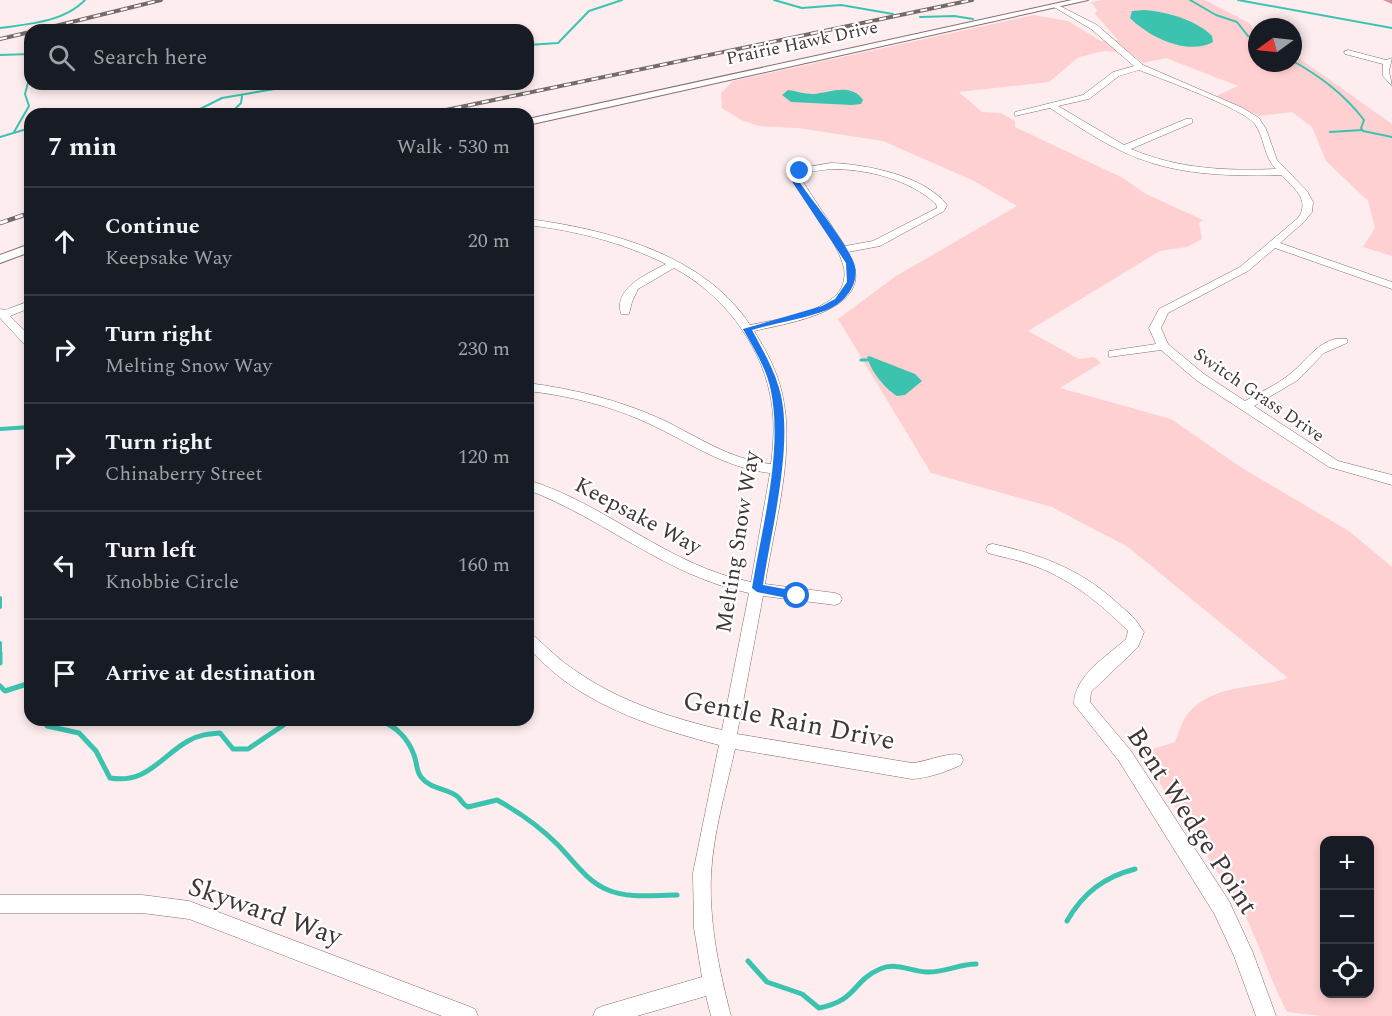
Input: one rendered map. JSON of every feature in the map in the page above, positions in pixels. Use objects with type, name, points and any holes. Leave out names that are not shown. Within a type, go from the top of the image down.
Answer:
[{"type":"street","name":"Prairie Hawk Drive","points":[[534,121],[1084,0]]},
{"type":"street","name":"Switch Grass Drive","points":[[1056,6],[1094,27],[1121,53],[1140,67],[1251,117],[1262,129],[1270,156],[1304,193],[1308,202],[1307,212],[1301,220],[1244,269],[1163,311],[1155,328],[1163,346],[1200,377],[1334,464],[1392,480]]},
{"type":"street","points":[[1348,52],[1389,61],[1384,70],[1387,79],[1392,84]]},
{"type":"street","points":[[1018,114],[1086,97],[1119,73],[1140,67]]},
{"type":"street","points":[[1053,106],[1086,128],[1125,148],[1184,171],[1283,172]]},
{"type":"street","points":[[1125,148],[1154,134],[1189,122]]},
{"type":"street","points":[[747,329],[811,313],[838,300],[847,291],[851,282],[850,263],[796,183],[794,176],[800,171],[843,166],[877,170],[936,198],[942,205],[937,213],[894,236],[876,244],[842,250]]},
{"type":"street","name":"Melting Snow Way","points":[[534,223],[563,225],[600,233],[623,240],[674,264],[716,294],[747,329],[766,363],[776,391],[780,434],[776,470],[757,588],[704,855],[701,883],[703,931],[721,1016]]},
{"type":"street","points":[[0,251],[24,242]]},
{"type":"street","points":[[1274,244],[1392,286]]},
{"type":"street","points":[[0,260],[24,250]]},
{"type":"street","points":[[625,312],[628,293],[634,287],[674,264]]},
{"type":"street","points":[[24,306],[1,314],[24,337]]},
{"type":"street","points":[[1246,406],[1294,377],[1320,350],[1343,341]]},
{"type":"street","points":[[1113,354],[1163,346]]},
{"type":"street","points":[[534,388],[589,397],[609,403],[657,422],[729,460],[776,470]]},
{"type":"street","name":"Keepsake Way","points":[[534,487],[569,502],[690,570],[731,583],[835,599]]},
{"type":"street","name":"Bent Wedge Point","points":[[993,549],[1045,562],[1070,574],[1093,591],[1136,632],[1133,642],[1085,687],[1082,693],[1082,704],[1125,756],[1222,908],[1243,952],[1266,1016]]},
{"type":"street","name":"Gentle Rain Drive","points":[[534,645],[559,668],[594,691],[663,722],[699,734],[912,771],[926,770],[955,760]]},
{"type":"street","name":"Skyward Way","points":[[0,904],[142,904],[189,910],[468,1016]]},
{"type":"street","points":[[603,1016],[713,984]]},
{"type":"shaded area","points":[[1102,0],[1205,0],[1248,22],[1248,72],[1302,72],[1302,60],[1392,124],[1392,256],[1363,247],[1375,228],[1368,201],[1326,161],[1312,127],[1292,112],[1259,116],[1216,96],[1238,86],[1166,58],[1143,63],[1130,53],[1104,51],[1079,57],[1049,82],[959,92],[982,112],[1001,113],[1015,121],[1015,127],[1123,178],[1146,194],[1203,220],[1199,223],[1202,239],[1187,247],[1160,251],[1028,331],[1079,359],[1094,357],[1101,363],[1060,388],[1171,419],[1242,468],[1349,531],[1392,567],[1392,1016],[1322,1016],[1287,1012],[1241,908],[1140,753],[1175,742],[1186,716],[1202,701],[1226,691],[1288,678],[1128,547],[1052,507],[931,473],[838,319],[896,276],[1017,206],[974,181],[883,141],[798,128],[759,126],[741,120],[722,108],[721,93],[733,81],[1034,15],[1068,21],[1101,41],[1118,40],[1095,14],[1097,10],[1091,2]]},
{"type":"shaded area","points":[[1145,10],[1190,21],[1212,36],[1213,42],[1192,47],[1180,46],[1158,38],[1130,18],[1132,11]]},
{"type":"shaded area","points":[[788,90],[813,94],[846,90],[852,91],[863,100],[861,104],[852,105],[791,102],[782,95]]},
{"type":"shaded area","points":[[867,357],[915,374],[922,381],[905,395],[897,396],[883,384],[875,373]]},
{"type":"waterway","points":[[27,24],[46,21],[67,13],[85,0]]},
{"type":"waterway","points":[[534,45],[558,43],[589,11],[622,0]]},
{"type":"waterway","points":[[774,0],[802,8],[841,5],[893,14]]},
{"type":"waterway","points":[[1190,0],[1216,15],[1237,22],[1248,36]]},
{"type":"waterway","points":[[1238,0],[1392,28]]},
{"type":"waterway","points":[[920,17],[954,16],[973,19]]},
{"type":"waterway","points":[[0,28],[24,24]]},
{"type":"waterway","points":[[0,55],[24,54]]},
{"type":"waterway","points":[[1302,67],[1348,102],[1364,120],[1361,128],[1363,131],[1392,137]]},
{"type":"waterway","points":[[26,90],[28,108]]},
{"type":"waterway","points":[[202,108],[222,98],[269,90]]},
{"type":"waterway","points":[[236,108],[241,103],[242,96]]},
{"type":"waterway","points":[[14,132],[24,115]]},
{"type":"waterway","points":[[0,137],[24,130]]},
{"type":"waterway","points":[[1330,132],[1362,130]]},
{"type":"waterway","points":[[861,360],[867,360]]},
{"type":"waterway","points":[[0,429],[24,427]]},
{"type":"waterway","points":[[0,598],[0,607]]},
{"type":"waterway","points":[[0,643],[0,663]]},
{"type":"waterway","points":[[0,686],[5,691],[24,685]]},
{"type":"waterway","points":[[47,726],[79,733],[96,751],[110,778],[123,779],[144,773],[178,747],[196,737],[220,733],[233,749],[248,749],[282,726]]},
{"type":"waterway","points":[[391,726],[404,738],[411,749],[419,775],[425,781],[454,794],[468,807],[497,800],[543,831],[586,876],[600,886],[625,895],[677,895]]},
{"type":"waterway","points":[[1067,921],[1087,894],[1104,882],[1135,869]]},
{"type":"waterway","points":[[748,961],[767,982],[802,994],[819,1008],[841,1001],[864,979],[886,967],[932,972],[976,964]]},
{"type":"railway","points":[[63,24],[161,0]]},
{"type":"railway","points":[[456,108],[972,0]]},
{"type":"railway","points":[[0,39],[24,33]]},
{"type":"railway","points":[[0,223],[24,215]]},
{"type":"route","points":[[797,596],[757,588],[774,487],[780,434],[776,391],[766,363],[747,329],[825,308],[838,300],[847,291],[851,282],[850,263],[796,183],[794,176],[800,171]]}]
